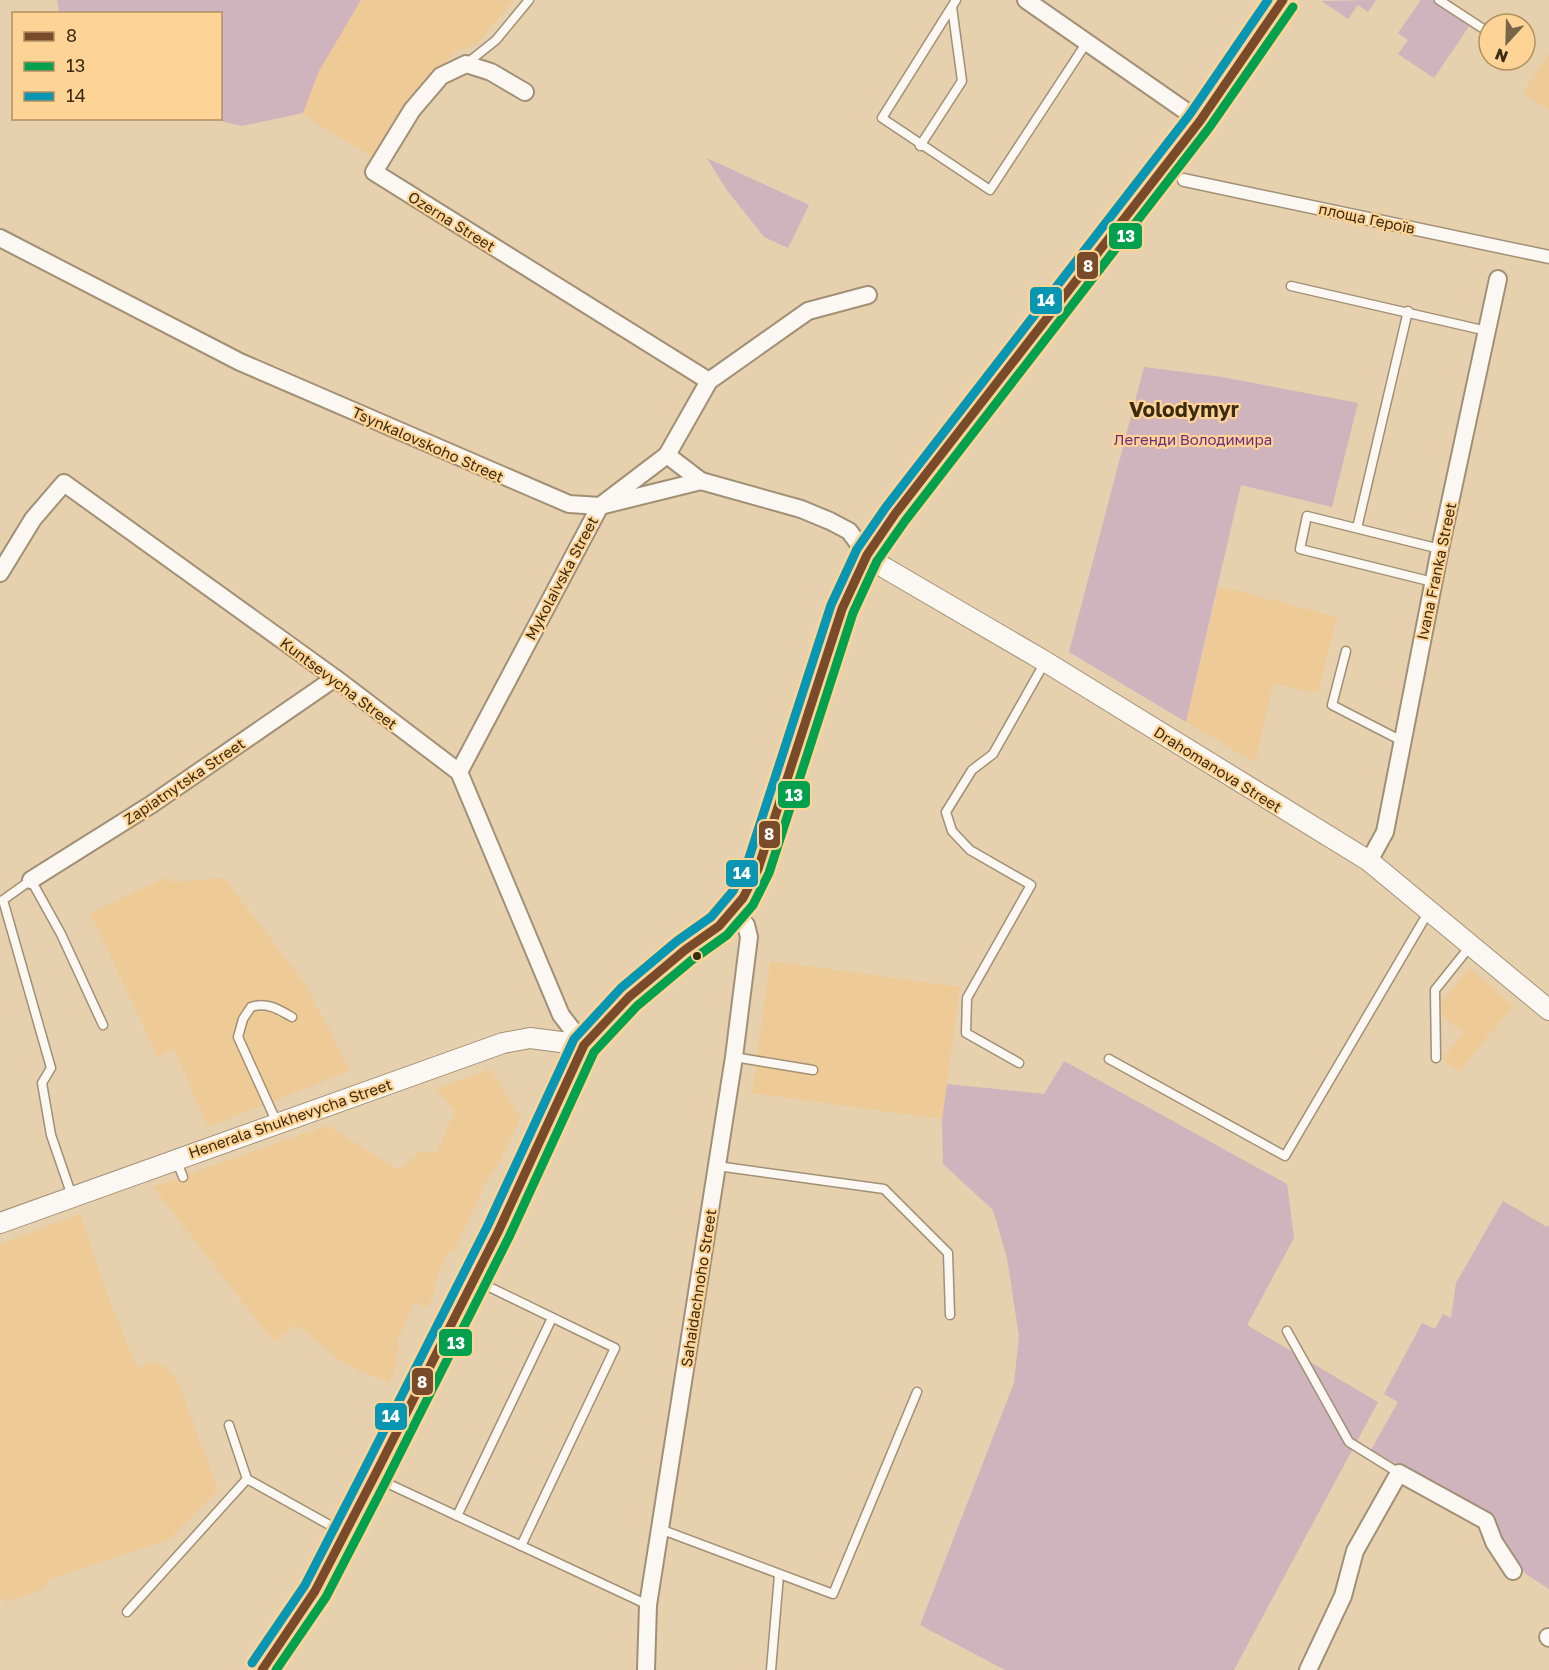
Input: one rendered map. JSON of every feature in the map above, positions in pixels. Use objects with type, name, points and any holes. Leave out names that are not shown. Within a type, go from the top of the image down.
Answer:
[{"type":"main road","points":[[262,1670],[315,1591],[345,1534],[474,1279],[585,1045],[629,997],[685,950],[719,926],[743,898],[758,869],[842,609],[867,555],[895,514],[1200,121],[1283,0]]},
{"type":"street","points":[[1026,0],[1200,121]]},
{"type":"street","points":[[466,64],[491,72],[525,92]]},
{"type":"street","name":"Ozerna Street","points":[[466,64],[441,76],[412,110],[374,172],[709,381]]},
{"type":"street","name":"площа Героїв","points":[[1184,180],[1549,257]]},
{"type":"street","name":"Tsynkalovskoho Street","points":[[0,238],[240,362],[569,504],[600,506],[701,481],[801,509],[830,521],[849,531],[867,555]]},
{"type":"street","name":"Ivana Franka Street","points":[[1369,861],[1385,832],[1433,582],[1498,279]]},
{"type":"street","name":"Mykolaivska Street","points":[[459,772],[600,506],[666,455],[709,381],[808,311],[868,294]]},
{"type":"street","points":[[666,455],[701,481]]},
{"type":"street","name":"Kuntsevycha Street","points":[[0,573],[33,519],[64,483],[335,678],[459,772]]},
{"type":"street","name":"Drahomanova Street","points":[[867,555],[885,568],[1046,662],[1369,861],[1549,1010]]},
{"type":"street","name":"Zapiatnytska Street","points":[[31,879],[152,804],[335,678]]},
{"type":"street","points":[[459,772],[561,1015],[585,1045]]},
{"type":"street","name":"Sahaidachnoho Street","points":[[646,1670],[648,1605],[734,1057],[749,937],[746,925],[731,912]]},
{"type":"street","name":"Henerala Shukhevycha Street","points":[[0,1223],[72,1196],[179,1168],[277,1123],[503,1043],[530,1038],[585,1045]]},
{"type":"street","points":[[1308,1670],[1343,1596],[1355,1551],[1399,1473],[1486,1521],[1494,1542],[1514,1571]]},
{"type":"lane","points":[[466,64],[496,40],[529,0]]},
{"type":"lane","points":[[1439,0],[1477,25]]},
{"type":"lane","points":[[920,146],[962,81],[954,3]]},
{"type":"lane","points":[[954,3],[882,118],[920,146],[990,190],[1087,42]]},
{"type":"lane","points":[[1291,286],[1408,311],[1487,331]]},
{"type":"lane","points":[[1357,528],[1408,311]]},
{"type":"lane","points":[[1433,582],[1300,549],[1307,516],[1440,549]]},
{"type":"lane","points":[[1346,651],[1332,705],[1402,741]]},
{"type":"lane","points":[[1019,1063],[966,1034],[968,998],[1031,885],[970,850],[952,831],[946,812],[972,770],[993,754],[1046,662]]},
{"type":"lane","points":[[72,1196],[51,1135],[42,1083],[51,1068],[3,900],[31,879],[61,934],[103,1024]]},
{"type":"lane","points":[[1109,1059],[1285,1156],[1429,911]]},
{"type":"lane","points":[[1436,1058],[1435,990],[1472,945]]},
{"type":"lane","points":[[277,1123],[238,1037],[243,1019],[251,1007],[261,1004],[278,1009],[292,1017]]},
{"type":"lane","points":[[734,1057],[813,1070]]},
{"type":"lane","points":[[717,1166],[885,1189],[948,1253],[950,1315]]},
{"type":"lane","points":[[474,1279],[615,1348],[521,1546]]},
{"type":"lane","points":[[457,1516],[552,1318]]},
{"type":"lane","points":[[1287,1331],[1349,1442],[1399,1473]]},
{"type":"lane","points":[[660,1529],[833,1594],[918,1392]]},
{"type":"lane","points":[[229,1425],[247,1479],[345,1534]]},
{"type":"lane","points":[[374,1477],[648,1605]]},
{"type":"lane","points":[[127,1612],[247,1479]]},
{"type":"lane","points":[[771,1670],[779,1575]]},
{"type":"shaded area","points":[[361,0],[514,0],[476,45],[456,51],[417,94],[378,160],[317,124],[303,113],[319,71]]},
{"type":"shaded area","points":[[1549,53],[1549,111],[1523,93]]},
{"type":"shaded area","points":[[1219,586],[1337,617],[1318,693],[1273,684],[1255,762],[1186,722]]},
{"type":"shaded area","points":[[167,877],[171,882],[224,878],[305,984],[350,1071],[208,1127],[174,1049],[158,1057],[90,913]]},
{"type":"shaded area","points":[[770,961],[960,987],[942,1119],[752,1093]]},
{"type":"shaded area","points":[[1470,968],[1513,1006],[1459,1072],[1442,1059],[1463,1033],[1443,1016],[1441,1003]]},
{"type":"shaded area","points":[[490,1069],[521,1118],[498,1165],[489,1176],[453,1253],[448,1252],[434,1284],[437,1286],[427,1308],[415,1302],[413,1305],[396,1344],[400,1346],[395,1360],[398,1362],[389,1383],[345,1364],[297,1325],[274,1342],[153,1187],[328,1125],[398,1170],[421,1152],[437,1152],[455,1111],[436,1089]]},
{"type":"shaded area","points":[[80,1214],[104,1287],[137,1368],[153,1361],[166,1367],[177,1380],[218,1490],[170,1539],[50,1579],[42,1590],[5,1602],[0,1595],[0,1244]]},
{"type":"green space","points":[[57,0],[361,0],[319,71],[303,113],[242,126],[216,120],[222,120],[222,12],[59,12]]},
{"type":"green space","points":[[1376,0],[1368,12],[1358,5],[1348,19],[1321,1]]},
{"type":"green space","points":[[1421,0],[1439,0],[1472,22],[1434,78],[1398,54],[1408,40],[1398,33]]},
{"type":"green space","points":[[707,158],[809,205],[788,248],[764,237],[726,189]]},
{"type":"green space","name":"Легенди Володимира","points":[[1144,367],[1222,377],[1358,403],[1332,507],[1241,485],[1186,722],[1069,652]]},
{"type":"green space","points":[[1064,1061],[1287,1184],[1294,1238],[1247,1325],[1378,1402],[1234,1670],[1005,1670],[920,1625],[1014,1383],[1019,1336],[1007,1258],[993,1210],[943,1164],[942,1119],[947,1084],[1044,1094]]},
{"type":"green space","points":[[1503,1201],[1547,1227],[1549,1225],[1549,1589],[1526,1574],[1506,1551],[1491,1517],[1371,1450],[1398,1402],[1384,1394],[1422,1323],[1435,1329],[1443,1314],[1451,1318],[1456,1283]]},
{"type":"transit line","name":"14","points":[[252,1663],[305,1585],[487,1227],[574,1039],[621,988],[677,941],[711,917],[733,891],[747,864],[831,605],[857,549],[886,507],[1190,114],[1268,0]]},
{"type":"transit line","name":"8","points":[[262,1670],[315,1591],[374,1477],[498,1232],[584,1045],[629,997],[685,950],[719,926],[743,898],[758,869],[842,609],[867,555],[895,514],[1200,121],[1283,0]]},
{"type":"transit line","name":"13","points":[[276,1670],[326,1597],[385,1483],[509,1237],[594,1052],[637,1006],[692,960],[727,935],[753,905],[769,873],[853,613],[877,561],[905,521],[1209,128],[1293,7]]},
{"type":"district","name":"Volodymyr","points":[[1184,409]]}]
